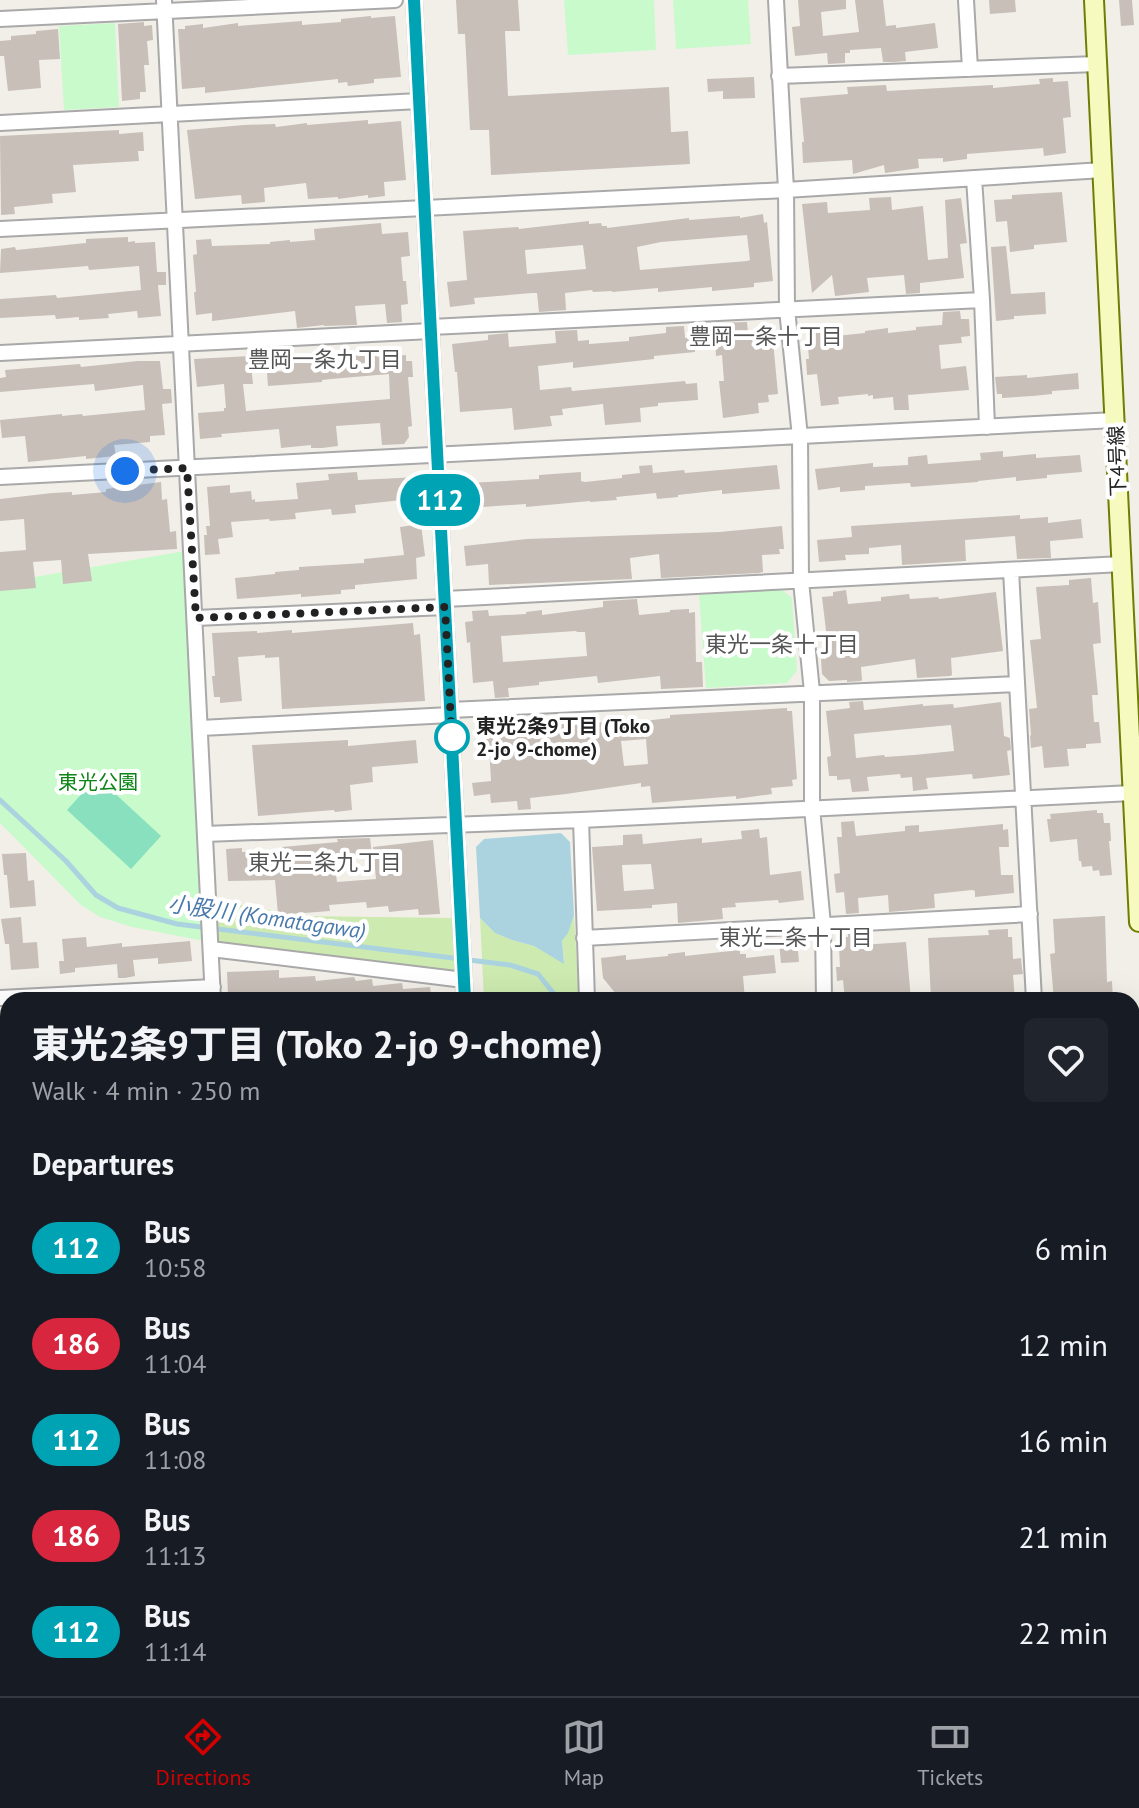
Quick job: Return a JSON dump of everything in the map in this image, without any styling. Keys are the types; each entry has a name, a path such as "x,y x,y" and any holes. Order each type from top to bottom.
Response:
{"street":[{"path":"0,19 165,6 395,0"},
{"path":"414,0 465,992"},
{"path":"776,0 786,190 787,309 800,437 801,581 812,692 812,808 823,925 824,992"},
{"path":"966,0 970,69"},
{"name":"下4号線","path":"1094,0 1139,922"},
{"path":"165,6 213,992"},
{"path":"779,76 1097,64"},
{"path":"0,123 419,101"},
{"path":"0,229 786,190 1103,170"},
{"path":"974,178 987,427"},
{"path":"0,353 982,300"},
{"path":"0,477 1115,420"},
{"path":"196,618 1122,564"},
{"path":"1011,570 1034,992"},
{"path":"201,728 812,692 1017,684"},
{"path":"205,834 581,820 1132,793"},
{"path":"581,820 587,992"},
{"path":"584,938 1030,914"},
{"path":"211,944 464,973"}],"green space":[{"path":"564,0 654,0 656,50 568,55"},
{"path":"673,0 748,0 751,44 676,49"},
{"path":"115,23 119,107 64,110 59,26"},
{"name":"東光公園","path":"185,551 204,941 132,927 100,917 81,905 0,823 0,583"},
{"path":"781,589 792,598 797,671 787,683 706,688 699,595"},
{"path":"97,777 161,836 131,869 67,810"},
{"path":"214,900 303,916 456,918 459,971 216,943"},
{"path":"574,915 579,992 484,992 480,918 495,933 534,946 564,963 562,941"}],"water":[{"path":"561,833 570,842 574,915 562,941 564,964 534,946 495,933 480,918 476,847 484,839"}],"building":[{"path":"456,0 518,0 520,31 505,31 508,96 669,87 671,132 688,131 690,164 491,175 489,130 470,130 465,34 458,34"},
{"path":"798,0 846,0 846,9 821,12 823,36 859,32 855,0 883,0 886,26 896,25 896,28 935,23 938,48 905,52 906,61 894,62 883,62 881,48 850,50 850,53 845,53 845,63 828,64 827,53 795,56 792,27 800,26"},
{"path":"989,0 1015,0 1016,12 990,14"},
{"path":"1119,0 1132,0 1134,25 1121,26"},
{"path":"395,16 401,77 374,79 374,83 348,86 347,82 338,83 338,79 205,93 205,87 182,89 178,29 185,29 185,26 203,24 203,28 238,23 238,26 302,21 302,25"},
{"path":"144,22 144,26 152,25 153,40 147,41 149,65 144,65 146,92 140,92 140,99 122,101 118,24"},
{"path":"58,29 60,59 39,60 41,88 8,91 0,41 11,40 11,36"},
{"path":"754,77 755,98 723,99 723,91 708,92 707,79"},
{"path":"1053,78 1053,82 1068,81 1071,117 1063,118 1066,153 1044,156 1043,148 967,154 967,159 943,162 943,158 918,159 919,168 885,173 884,165 853,174 852,160 803,163 800,98 848,94 847,87 886,85 887,91 993,85 993,88 1040,84 1039,79"},
{"path":"368,120 368,124 401,121 406,180 384,182 385,196 308,199 306,183 264,188 265,202 242,204 241,195 195,199 187,130"},
{"path":"119,130 119,134 143,132 144,151 138,151 139,161 73,165 76,192 52,194 53,203 14,207 15,214 1,215 0,136"},
{"path":"1062,192 1067,242 1034,245 1034,249 1010,252 1007,221 996,222 994,200 1012,199 1012,195"},
{"path":"891,197 892,210 923,206 928,260 948,258 945,200 961,198 967,243 960,244 964,278 920,283 920,293 906,294 904,275 867,278 869,292 835,296 832,275 812,293 802,204 827,202 828,213 870,210 869,198"},
{"path":"763,214 764,223 767,222 773,281 754,283 754,287 712,291 712,287 658,292 658,288 565,293 566,310 539,312 537,293 474,298 475,304 450,307 447,282 467,280 463,231 519,229 589,221 589,224 601,223 607,228 689,218 740,218","holes":["747,235 750,260 747,261 640,270 637,247","583,245 586,269 527,274 525,250"]},
{"path":"381,223 382,234 408,232 410,256 401,257 408,304 401,305 402,322 387,323 385,304 355,306 357,325 297,328 295,311 212,321 212,313 196,315 193,255 197,254 196,240 211,239 212,246 315,240 314,229"},
{"path":"128,237 128,242 155,242 157,272 166,272 166,285 158,285 161,316 138,318 137,311 108,314 109,318 79,320 79,317 56,319 55,315 0,318 0,299 56,295 57,298 141,290 139,266 89,270 88,266 0,273 1,249 15,247 16,250 86,243 86,239"},
{"path":"1006,246 1011,294 1045,292 1046,314 1014,316 1014,319 996,321 991,247"},
{"path":"960,311 961,319 969,319 970,336 961,337 962,343 939,345 941,369 966,366 969,390 908,395 909,410 894,410 893,397 873,399 873,395 868,394 838,397 839,404 821,406 817,374 807,375 806,325 835,323 836,336 888,328 888,333 942,325 943,312"},
{"path":"747,322 748,332 772,330 778,394 768,395 769,402 758,403 759,413 723,418 719,381 724,381 722,355 716,356 710,323"},
{"path":"684,326 685,338 694,337 695,352 573,368 573,362 538,366 540,390 571,387 572,391 685,381 686,384 697,383 698,400 658,403 658,406 640,408 641,422 605,425 603,404 562,409 563,415 550,416 552,426 514,430 512,408 460,412 452,344 488,340 488,335 508,333 509,347 556,343 555,331 577,330 578,341 589,340 589,344 629,341 629,337 666,333 666,327"},
{"path":"377,351 377,357 406,355 406,361 412,361 413,377 408,377 412,426 408,427 409,437 404,444 382,445 380,423 336,426 338,446 322,448 311,448 311,445 281,448 279,429 200,439 198,413 224,411 226,408 224,384 197,387 194,359 250,356 253,384 243,384 246,411 390,399 389,374 268,386 267,372 287,371 285,356 323,358"},
{"path":"160,361 163,389 171,389 172,403 162,404 165,435 150,436 150,442 114,445 116,456 28,462 25,436 2,438 0,420 145,410 143,385 95,391 94,384 0,392 0,378 6,377 5,370"},
{"path":"1078,373 1079,389 1002,398 1002,394 997,394 995,377 1027,375 1027,378"},
{"path":"1003,451 1003,457 1080,455 1082,472 1016,481 1016,477 911,487 910,483 865,486 865,490 840,492 840,487 818,490 815,469 873,463 873,467 908,465 908,457 927,455 928,464 981,460 980,453"},
{"path":"652,465 653,473 684,470 685,473 777,465 780,489 722,494 722,490 657,499 656,493 616,497 617,500 469,508 468,483 539,479 539,475 581,472 581,481 585,482 622,478 622,475 640,473 639,466"},
{"path":"357,472 358,480 419,477 421,498 355,505 356,513 332,515 331,509 295,513 296,519 231,522 233,537 218,539 220,554 205,555 204,535 207,535 206,526 210,526 207,487 230,485 230,493 251,491 255,502 298,499 296,483 329,480 328,474"},
{"path":"161,482 162,500 167,499 170,532 176,531 177,549 88,554 92,581 63,584 61,560 33,562 36,588 0,591 0,552 26,550 24,519 0,521 0,499 52,493 106,492 106,489"},
{"path":"1020,515 1020,519 1048,517 1048,523 1081,519 1083,538 1050,541 1051,558 1017,559 1015,536 965,540 966,561 902,565 901,545 869,548 869,554 845,555 846,560 819,562 817,540 852,537 851,526"},
{"path":"421,524 425,556 416,558 417,579 355,585 355,589 341,590 341,594 237,599 235,578 299,570 299,567 364,563 364,559 404,555 400,527"},
{"path":"782,526 784,549 779,549 780,554 762,555 763,572 759,573 661,578 659,554 630,558 632,579 489,585 488,564 466,566 464,546 527,539 720,532"},
{"path":"1091,578 1093,603 1098,602 1101,643 1093,644 1098,695 1092,695 1094,722 1099,722 1101,743 1067,749 1069,766 1044,768 1042,746 1031,748 1030,736 1029,709 1037,708 1030,640 1041,639 1036,587 1069,585 1069,580"},
{"path":"846,590 848,604 909,594 910,599 939,599 996,592 1003,651 951,658 950,676 917,678 915,659 861,667 861,681 829,681 822,674 821,659 826,659 824,639 827,639 822,597"},
{"path":"637,599 639,615 670,610 689,609 689,613 695,612 696,662 702,662 703,687 661,689 660,676 598,683 597,676 508,688 509,697 495,698 493,681 473,683 465,622 473,621 472,611 488,610 489,616 542,610 542,615 603,607 603,601","holes":["585,632 587,656 503,662 501,636"]},
{"path":"413,623 414,635 420,634 425,701 282,709 279,657 265,658 265,655 238,657 242,701 220,703 220,697 214,697 212,633 292,630 292,633"},
{"path":"863,701 864,710 923,704 953,704 954,708 1001,702 1004,736 1010,738 1011,750 1007,751 1010,775 973,779 972,774 926,778 928,789 913,791 912,777 901,778 900,774 867,777 869,791 852,792 850,779 837,780 837,776 829,776 827,757 831,756 826,711 850,708 849,702","holes":["951,725 954,751 856,758 854,734"]},
{"path":"787,708 787,711 792,711 797,779 792,780 793,786 771,788 772,794 736,799 736,796 652,803 650,786 641,787 641,783 530,798 531,809 518,810 517,801 491,803 490,794 474,796 472,783 491,781 489,745 481,746 480,727 499,725 499,729 567,721 567,726 625,720 635,722 670,718 670,715","holes":["646,739 648,764 624,766 621,741"]},
{"path":"348,740 348,746 416,740 418,763 372,767 373,782 350,785 352,810 258,816 252,745"},
{"path":"1097,810 1097,813 1103,813 1104,823 1110,823 1112,875 1100,876 1099,870 1093,871 1092,866 1082,867 1077,839 1050,842 1047,819 1051,819 1050,814"},
{"path":"854,821 856,836 905,831 905,826 919,825 919,832 1003,824 1003,830 1008,829 1009,847 999,847 1001,875 1013,875 1014,893 975,897 972,890 934,894 935,908 889,912 888,895 858,898 859,913 846,914 844,892 836,893 834,874 840,873 837,837 842,837 841,822"},
{"path":"759,829 760,838 767,837 770,875 801,871 804,900 735,903 736,907 722,908 723,919 678,923 677,903 652,905 652,908 597,911 592,847 623,845 623,835 642,834 643,844 702,838 702,843 742,839 741,831","holes":["651,864 654,889 624,891 622,865"]},
{"path":"370,838 372,855 334,858 337,882 376,879 373,847 433,840 440,914 419,915 418,909 389,912 388,906 367,908 366,902 329,905 330,911 278,915 275,880 228,881 226,849 242,848 242,852 275,850 338,842 337,839"},
{"path":"26,853 28,881 34,880 36,906 10,908 2,854"},
{"path":"1105,916 1107,982 1112,981 1113,992 1053,992 1050,954 1055,953 1053,919"},
{"path":"21,917 23,943 37,942 39,968 11,970 9,944 5,944 1,919"},
{"path":"1008,929 1008,937 1012,937 1013,959 1021,958 1023,974 1013,975 1014,992 931,992 928,938 989,935 988,930"},
{"path":"860,933 861,945 906,942 910,992 844,992 843,980 837,981 836,967 840,967 839,947 845,947 844,937"},
{"path":"86,937 87,947 190,941 192,961 158,964 158,958 133,960 135,976 125,978 118,978 117,964 75,968 75,972 60,974 59,961 64,961 62,939"},
{"path":"797,940 799,962 781,963 779,942"},
{"path":"740,950 746,958 774,955 776,973 743,976 744,992 614,992 603,978 601,958 626,955 626,960 685,952 685,956"},
{"path":"279,970 279,978 315,976 316,981 354,977 356,981 372,979 373,986 402,983 403,989 430,987 431,992 228,992 227,972"}],"waterway":[{"name":"小股川 (Komatagawa)","path":"0,800 66,861 96,895 118,908 177,924 510,965 538,974 553,992"}],"bus line":[{"name":"112","path":"414,0 465,992"}],"place":[{"name":"東光2条9丁目 (Toko 2-jo 9-chome)","path":"452,737"}],"district":[{"name":"豊岡一条十丁目","path":"766,336"},
{"name":"豊岡一条九丁目","path":"325,359"},
{"name":"東光一条十丁目","path":"782,644"},
{"name":"東光二条九丁目","path":"325,862"},
{"name":"東光二条十丁目","path":"796,937"}],"route":[{"path":"125,471 187,468 196,618 445,607 452,742 452,737"}]}
